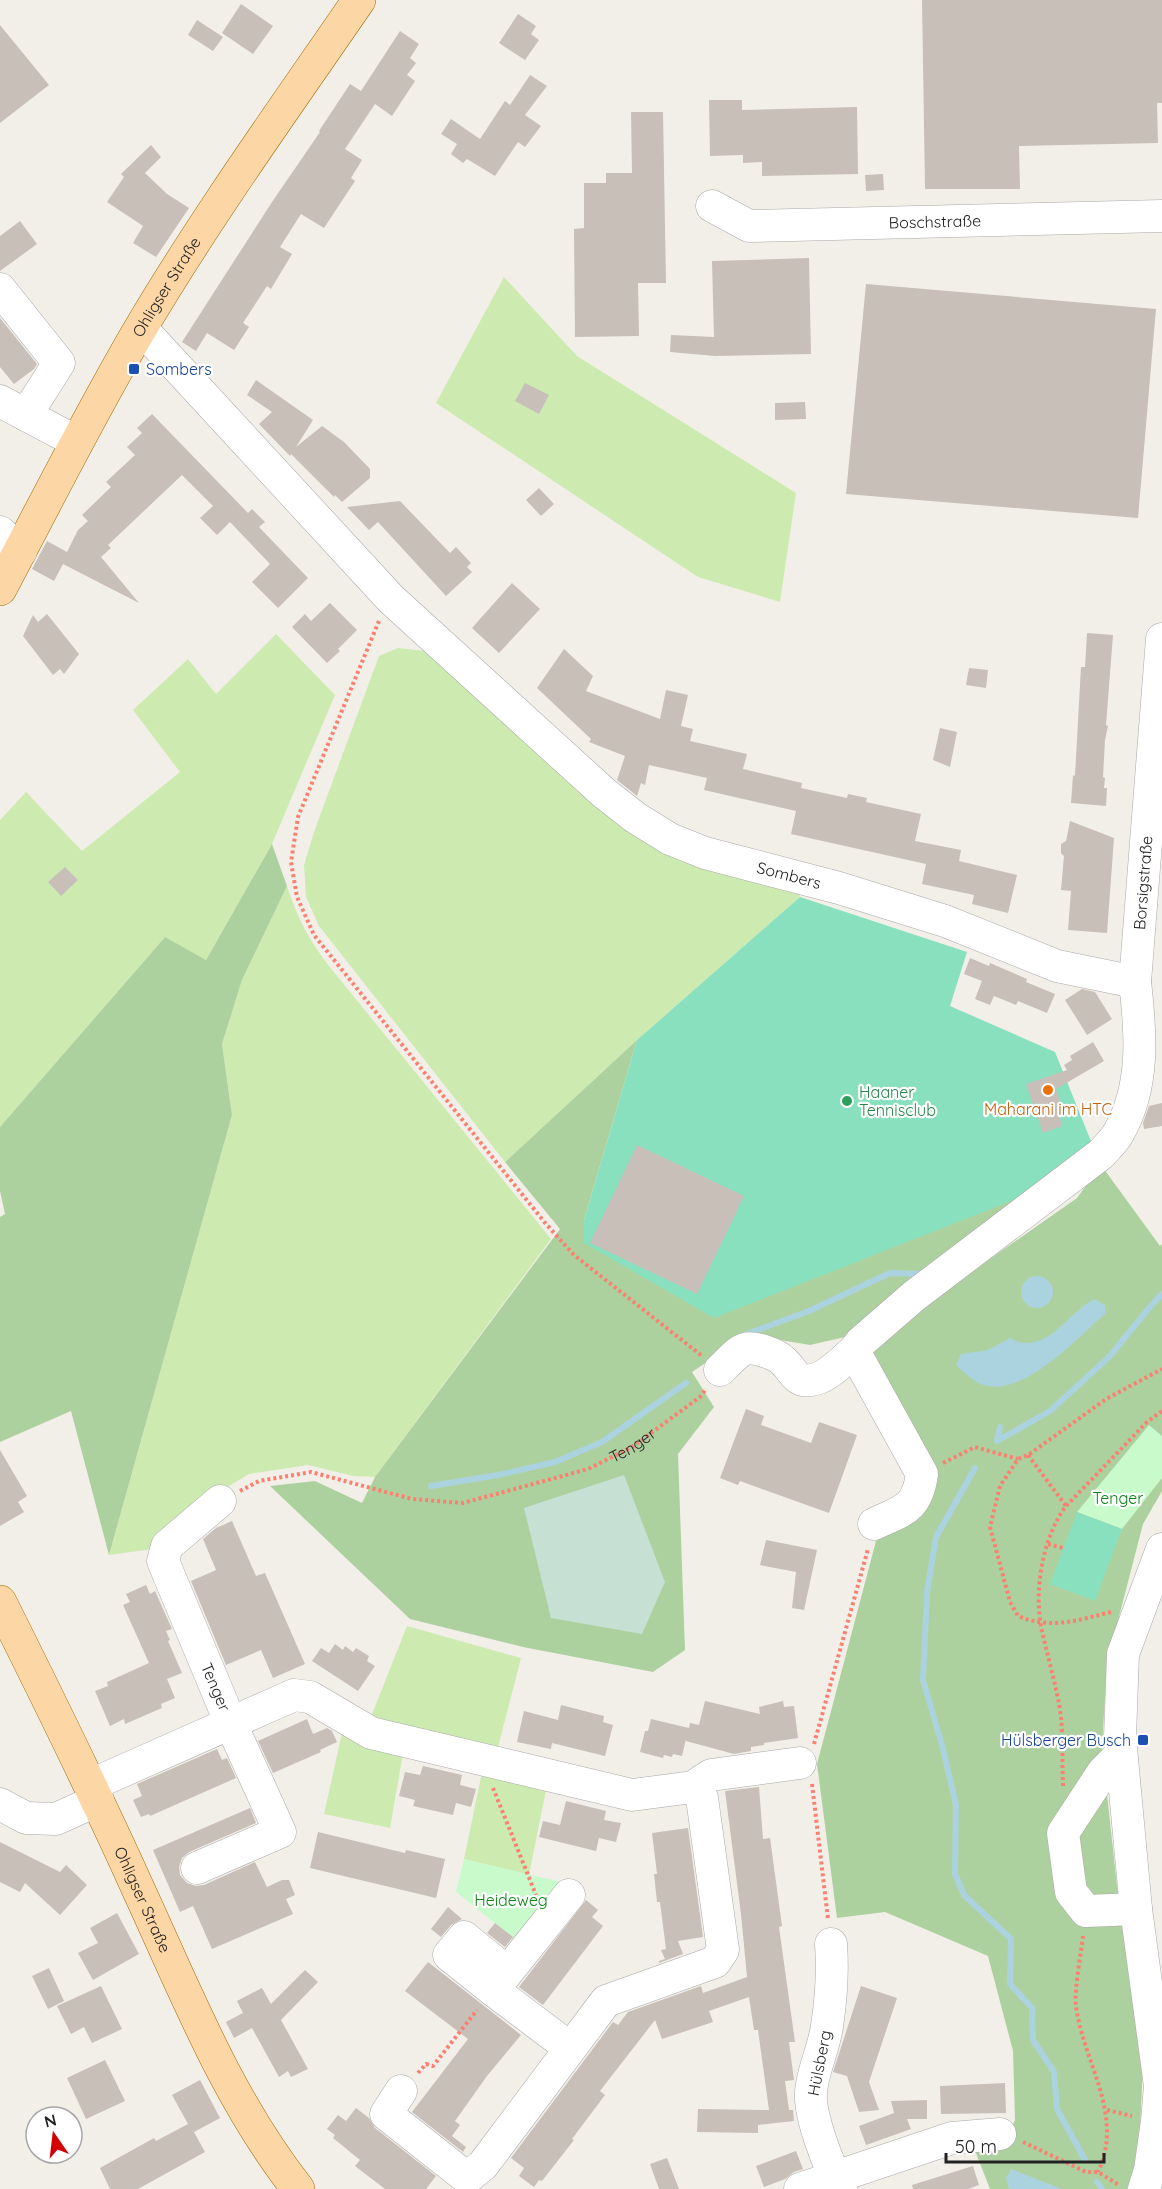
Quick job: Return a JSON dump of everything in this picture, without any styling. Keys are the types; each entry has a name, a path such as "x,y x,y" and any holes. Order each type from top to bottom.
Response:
{"main road":[{"name":"Ohligser Straße","path":"0,589 10,542 76,442 141,328 206,223 359,0"},
{"name":"Ohligser Straße","path":"0,1602 94,1793 211,2047 240,2104 278,2163 298,2189"}],"street":[{"name":"Boschstraße","path":"712,206 749,226 1162,216"},
{"path":"0,289 59,363 13,408 76,442"},
{"name":"Sombers","path":"141,328 391,599 604,793 636,818 670,839 705,853 839,888 945,921 1058,966 1135,982"},
{"name":"Borsigstraße","path":"1135,982 1162,639"},
{"path":"720,1370 744,1349 756,1348 783,1360 793,1375 801,1380 816,1379 827,1373 914,1296 1101,1154 1119,1134 1132,1106 1141,1032 1135,982"},
{"path":"854,1351 922,1474 919,1492 911,1505 874,1524"},
{"name":"Tenger","path":"220,1502 167,1546 163,1561 231,1724"},
{"path":"1147,2179 1161,2086 1136,1909 1120,1755 1123,1654 1162,1549"},
{"path":"0,1804 26,1818 56,1820 94,1793 294,1695 310,1697 371,1733 632,1795 693,1787 711,1775 807,1762"},
{"path":"197,1868 280,1832 231,1724"},
{"path":"1120,1755 1102,1772 1063,1833 1071,1892 1086,1911 1136,1909"},
{"path":"400,2091 386,2114 467,2178 483,2164 606,2001 715,1962 723,1950 702,1798 693,1787"},
{"path":"569,1895 500,1981 570,2048"},
{"name":"Hülsberg","path":"831,1944 832,1964 827,2027 810,2092 812,2109 838,2183"},
{"path":"800,2189 838,2183 952,2138 1000,2134"}],"path":[{"path":"391,599 374,630 298,817 291,862 297,897 314,935 546,1224 574,1255 720,1370"},
{"path":"1141,1602 1125,1597 1116,1611 1062,1624 1041,1623 1018,1616 1013,1610 990,1527 1000,1486 1018,1460 1106,1399 1162,1369"},
{"name":"Tenger","path":"260,1481 311,1472 412,1499 463,1503 588,1469 632,1446 700,1397 720,1370"},
{"path":"1063,1787 1060,1716 1041,1623 1040,1587 1048,1544 1066,1506 1147,1422 1162,1411"},
{"path":"922,1474 975,1448 1018,1460"},
{"path":"1028,1455 1066,1506"},
{"path":"831,1944 807,1762 874,1524"},
{"path":"1048,1544 1063,1548"},
{"path":"482,1759 548,1922"},
{"path":"1086,1911 1076,2005 1107,2110 1106,2156 1098,2172"},
{"path":"400,2091 426,2064 434,2066 500,1981"},
{"path":"1000,2134 1008,2135 1086,2172 1098,2172 1125,2189"}],"green space":[{"path":"504,277 577,356 796,493 780,602 698,577 436,403"},
{"path":"276,634 335,695 272,844 206,960 164,938 0,1127 0,820 26,792 82,851 180,772 133,710 188,659 216,694"},
{"path":"398,648 424,651 571,782 798,890 800,897 637,1040 505,1162 319,926 306,897 304,865 315,829 379,656"},
{"path":"272,844 287,886 242,980 222,1044 232,1115 109,1555 71,1411 0,1442 0,1217 5,1214 0,1191 0,1127 165,937 206,960"},
{"path":"287,886 304,928 329,966 551,1239 375,1477 353,1476 308,1465 249,1474 169,1522 153,1549 109,1555 232,1115 222,1044 242,980"},
{"name":"Haaner Tennisclub","path":"800,897 967,952 950,1006 1055,1052 1095,1151 1034,1192 714,1318 584,1243 584,1220 637,1040"},
{"path":"637,1040 584,1220 1034,1192 858,1334 810,1345 774,1339 737,1342 692,1372 714,1407 678,1454 685,1650 653,1672 523,1647 410,1619 270,1486 315,1481 362,1503 375,1477 560,1229 505,1162"},
{"path":"1101,1165 1160,1246 1162,1244 1162,1491 1143,1524 1107,1663 1102,1748 1117,1886 1143,2065 1139,2153 1127,2189 990,2189 972,2143 1004,2143 1015,2120 1013,2051 988,1956 885,1912 837,1918 817,1764 876,1541 929,1501 870,1353 924,1305 1077,1198"},
{"name":"Tenger","path":"1149,1425 1162,1436 1162,1478 1122,1529 1077,1512"},
{"path":"624,1475 665,1582 642,1634 551,1618 524,1508"},
{"path":"1077,1512 1122,1529 1095,1601 1050,1584"},
{"path":"407,1626 521,1658 497,1751 370,1719"},
{"path":"342,1733 403,1754 390,1828 324,1814"},
{"path":"482,1772 547,1785 529,1875 464,1859"},
{"name":"Heideweg","path":"464,1859 561,1882 516,1940 456,1892"}],"water":[{"path":"1037,1276 1048,1281 1053,1292 1048,1303 1037,1308 1026,1303 1021,1292 1026,1281"},
{"path":"1094,1299 1105,1305 1105,1314 1066,1350 1035,1373 1019,1381 1003,1386 983,1385 974,1381 956,1365 961,1354 988,1350 1010,1338 1023,1343 1045,1338"},
{"path":"1011,2169 1062,2189 1009,2189 1006,2178"}],"building":[{"path":"922,0 1162,0 1162,103 1157,103 1158,143 1019,146 1020,189 925,189"},
{"path":"241,4 273,26 253,54 222,33"},
{"path":"518,14 536,26 531,34 539,40 525,60 499,43"},
{"path":"197,20 223,37 213,51 188,35"},
{"path":"0,25 49,85 0,123"},
{"path":"400,31 419,44 410,58 416,63 407,75 415,81 392,116 375,104 345,149 362,160 351,178 355,181 324,228 301,214 280,247 292,254 271,289 267,286 243,323 249,327 234,350 207,333 196,351 182,342 350,84 361,91"},
{"path":"530,75 547,86 525,115 541,126 525,147 518,142 495,176 467,159 463,163 451,154 457,144 441,134 451,119 480,139 505,101 510,105"},
{"path":"709,100 742,100 742,110 857,107 858,174 762,176 762,162 743,163 743,155 710,156"},
{"path":"631,112 663,112 666,283 638,283 639,336 575,337 574,229 584,228 584,183 606,183 606,173 632,173"},
{"path":"151,145 161,157 145,173 167,194 189,208 156,257 133,243 143,226 107,202 124,177 121,174"},
{"path":"883,174 884,190 866,191 865,175"},
{"path":"20,221 37,244 0,271 0,236"},
{"path":"809,258 811,354 715,356 670,352 671,335 714,337 712,261"},
{"path":"866,284 1156,309 1138,518 846,494"},
{"path":"0,318 37,364 34,369 14,384 0,367"},
{"path":"256,380 313,420 296,447 322,426 344,442 370,469 370,478 342,502 335,495 334,497 259,424 272,412 247,395"},
{"path":"525,383 549,395 539,414 515,401"},
{"path":"805,402 806,419 775,420 775,403"},
{"path":"152,414 248,513 252,509 265,522 259,527 308,578 278,608 252,582 270,564 230,522 217,535 200,518 213,506 182,475 108,545 111,548 101,557 139,603 63,564 54,581 32,569 47,541 67,552 78,530 88,521 82,515 111,487 106,482 135,455 127,447 142,433 137,428"},
{"path":"539,488 554,504 541,516 526,500"},
{"path":"400,501 450,553 456,547 471,563 467,567 472,572 446,596 378,522 369,530 347,507"},
{"path":"512,583 540,609 499,653 472,628"},
{"path":"330,603 357,630 327,663 292,627 305,614 311,621"},
{"path":"47,614 79,654 64,674 60,669 53,675 23,636 33,615 38,622"},
{"path":"1087,633 1113,635 1103,777 1105,778 1104,788 1107,788 1106,806 1071,803 1073,775 1075,776 1081,667 1085,667"},
{"path":"564,649 593,676 586,691 660,719 666,690 688,695 681,726 693,729 690,741 747,754 743,769 802,783 801,788 847,798 848,794 867,798 866,802 921,814 915,841 961,850 959,861 1017,875 1008,913 972,904 974,895 922,884 926,864 791,834 796,811 704,790 707,778 649,765 645,785 641,783 637,796 617,780 625,756 589,742 591,739 537,688"},
{"path":"969,668 988,670 986,688 966,685"},
{"path":"940,728 957,732 950,767 933,760"},
{"path":"1070,821 1114,838 1107,933 1068,930 1071,891 1061,890 1064,856 1061,853 1061,844 1066,841"},
{"path":"65,867 78,880 61,896 48,882"},
{"path":"970,958 989,966 990,963 1055,994 1047,1013 1018,1001 1016,1005 994,996 990,1005 975,999 982,981 964,974"},
{"path":"1082,989 1095,992 1112,1019 1087,1035 1065,1000"},
{"path":"1093,1042 1104,1061 1056,1089 1065,1116 1060,1118 1062,1126 1043,1133 1026,1084 1067,1070 1064,1065 1072,1060 1070,1056"},
{"path":"1162,1103 1162,1126 1144,1129 1143,1123 1149,1106"},
{"path":"637,1145 744,1196 697,1294 590,1243"},
{"path":"746,1409 764,1416 761,1425 811,1443 819,1422 857,1435 829,1513 740,1481 738,1485 720,1478"},
{"path":"0,1450 27,1496 18,1502 24,1512 0,1526"},
{"path":"232,1521 256,1576 265,1573 305,1664 273,1678 261,1650 226,1665 191,1581 216,1570 203,1539 216,1528"},
{"path":"766,1540 817,1550 804,1610 792,1608 796,1572 760,1565"},
{"path":"146,1585 150,1594 155,1591 172,1629 166,1631 170,1640 168,1641 182,1673 167,1679 175,1698 161,1704 162,1708 125,1724 124,1719 110,1726 95,1691 108,1686 107,1682 149,1663 123,1605 130,1602 126,1594"},
{"path":"335,1644 343,1650 345,1646 353,1652 356,1648 369,1656 367,1661 375,1666 358,1691 312,1661 321,1648 329,1653"},
{"path":"705,1701 760,1714 759,1707 783,1701 784,1707 794,1706 798,1738 764,1743 764,1745 751,1747 751,1751 734,1754 686,1741 686,1739 682,1756 673,1754 672,1757 664,1755 663,1758 640,1752 645,1731 648,1731 651,1719 689,1728 690,1723 699,1725"},
{"path":"561,1705 604,1716 603,1722 613,1725 605,1756 552,1743 551,1749 517,1742 524,1711 558,1720"},
{"path":"307,1719 313,1734 327,1728 332,1731 337,1742 320,1750 321,1752 273,1773 258,1741"},
{"path":"217,1749 222,1760 227,1758 236,1778 150,1816 149,1814 141,1817 133,1800 142,1796 137,1784"},
{"path":"423,1766 462,1775 460,1785 476,1789 471,1807 456,1803 453,1815 413,1806 415,1800 399,1796 405,1772 420,1775"},
{"path":"759,1787 763,1839 770,1838 782,1926 779,1927 795,2042 789,2042 794,2080 785,2081 789,2110 793,2110 794,2121 758,2125 758,2133 697,2132 698,2109 769,2110 758,2030 754,2030 749,1997 709,2011 713,2022 662,2039 655,2020 600,2091 605,2095 572,2139 574,2140 542,2181 539,2180 534,2187 519,2176 524,2168 511,2158 613,2022 618,2025 628,2012 701,1986 703,1993 747,1977 725,1791"},
{"path":"566,1801 606,1811 604,1820 621,1823 616,1842 599,1838 596,1851 539,1837 543,1821 560,1825"},
{"path":"250,1808 256,1823 189,1852 182,1858 179,1867 180,1875 187,1883 196,1886 204,1885 255,1862 267,1887 282,1880 289,1880 295,1895 286,1899 293,1914 212,1949 193,1906 180,1912 153,1850"},
{"path":"688,1828 703,1937 678,1941 683,1954 659,1963 665,1959 661,1950 666,1949 660,1902 657,1902 654,1874 657,1874 652,1833"},
{"path":"318,1832 405,1853 406,1850 445,1859 436,1898 310,1868"},
{"path":"0,1842 60,1872 66,1865 87,1885 60,1915 25,1883 20,1892 0,1882"},
{"path":"586,1900 598,1910 592,1917 603,1926 543,2005 519,1987"},
{"path":"448,1907 462,1919 451,1925 441,1937 431,1929"},
{"path":"117,1913 139,1954 93,1980 78,1953 98,1943 90,1928"},
{"path":"495,1923 513,1937 505,1947 487,1933"},
{"path":"428,1962 521,2035 487,2076 455,2121 460,2125 452,2136 466,2147 463,2152 412,2112 468,2039 405,1991"},
{"path":"49,1968 64,2001 48,2009 32,1976"},
{"path":"305,1970 318,1982 281,2020 308,2069 291,2077 288,2071 279,2077 252,2028 234,2038 226,2022 243,2013 237,2001 262,1988 271,2004"},
{"path":"101,1986 122,2029 92,2043 84,2027 71,2034 57,2006"},
{"path":"861,1986 897,1998 869,2082 879,2110 859,2112 847,2076 833,2072"},
{"path":"105,2060 125,2101 86,2119 84,2105 80,2105 67,2078"},
{"path":"200,2080 220,2118 194,2132 205,2152 138,2189 110,2189 100,2168 154,2138 156,2141 188,2124 172,2095"},
{"path":"1005,2083 1006,2113 941,2114 940,2086"},
{"path":"927,2100 927,2119 907,2119 911,2129 866,2145 859,2126 894,2113 891,2101"},
{"path":"356,2108 369,2118 375,2128 436,2176 426,2189 385,2189 355,2166 360,2160 333,2138 335,2135 327,2129 338,2115 346,2121"},
{"path":"796,2151 803,2169 764,2187 756,2166"},
{"path":"667,2158 679,2189 659,2189 650,2164"},
{"path":"973,2166 979,2185 968,2189 913,2189 912,2185"}],"waterway":[{"path":"744,1335 809,1311 890,1273 920,1274 924,1271"},
{"path":"997,1441 1050,1411 1109,1357 1162,1294"},
{"path":"431,1486 498,1475 555,1462 602,1442 686,1383"},
{"path":"997,1441 1000,1427"},
{"path":"975,1468 936,1537 927,1592 923,1680 956,1805 955,1874 964,1895 1011,1939 1010,1984 1032,2008 1033,2040 1054,2072 1057,2109 1085,2160"},
{"path":"1097,2182 1102,2189"}],"place":[{"name":"Sombers","path":"134,369"},
{"name":"Maharani im HTC","path":"1048,1090"},
{"name":"Haaner Tennisclub","path":"847,1101"},
{"name":"Hülsberger Busch","path":"1143,1740"}]}
